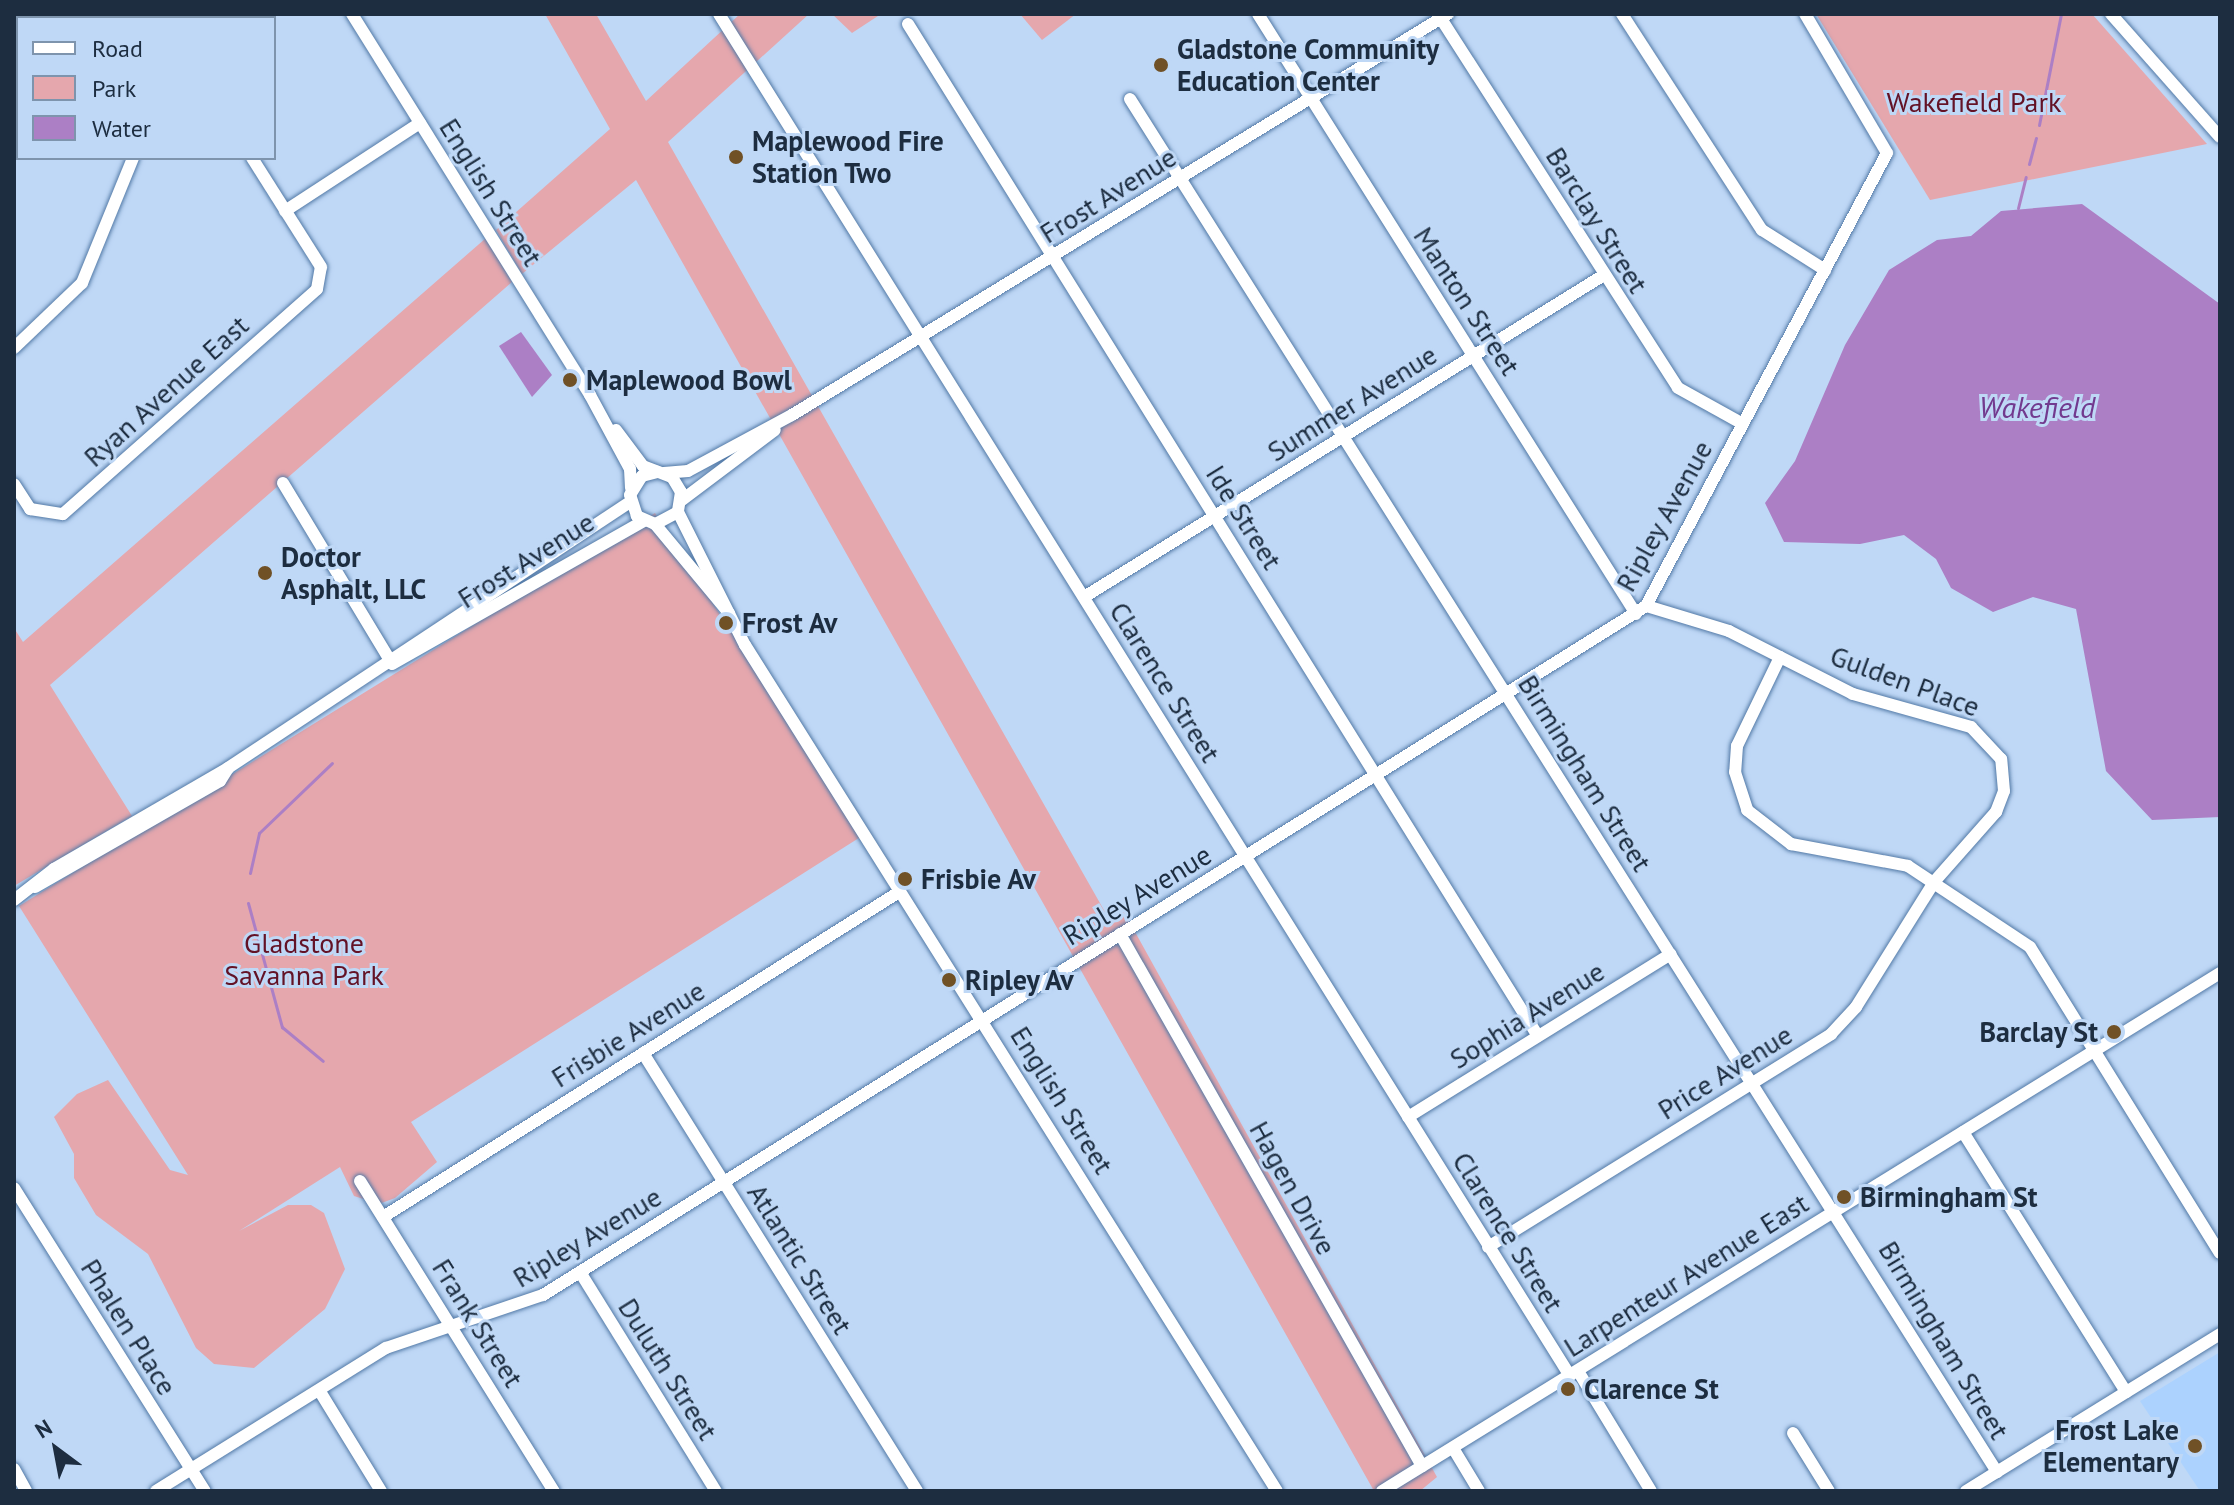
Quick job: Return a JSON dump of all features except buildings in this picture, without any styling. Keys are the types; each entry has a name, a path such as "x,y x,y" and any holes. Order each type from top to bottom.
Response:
{"street":[{"name":"English Street","path":"352,14 590,395 630,469 631,488"},
{"name":"Clarence Street","path":"719,14 1488,1247 1651,1491"},
{"name":"Manton Street","path":"1258,14 1474,356 1641,610"},
{"path":"1622,14 1762,230 1825,270"},
{"name":"Ripley Avenue","path":"156,1491 190,1467 386,1348 452,1326 498,1315 580,1272 1641,610 1825,270 1886,147 1805,14"},
{"path":"2111,14 2220,137"},
{"name":"Frost Avenue","path":"631,488 661,472 688,471 792,415 1442,16"},
{"name":"Barclay Street","path":"1442,16 1678,388 1743,424"},
{"name":"Ide Street","path":"908,24 1538,1036"},
{"name":"Birmingham Street","path":"1130,99 1997,1472"},
{"path":"253,160 285,211 420,123"},
{"path":"14,348 82,283 132,160"},
{"name":"Ryan Avenue East","path":"14,484 30,509 63,514 323,279 285,211"},
{"name":"Summer Avenue","path":"1084,597 1604,275"},
{"name":"English Street","path":"590,395 638,461 661,472 729,613 899,892 983,1019 1277,1491"},
{"name":"Frost Avenue","path":"392,664 680,506 792,415"},
{"path":"283,483 392,664"},
{"path":"630,502 631,488"},
{"name":"English Street","path":"630,502 729,613"},
{"name":"Frost Avenue","path":"14,900 213,771 228,768 392,664 630,502"},
{"name":"Gulden Place","path":"1641,610 1729,631 1853,694 1971,727 1996,749 2004,769 2001,802 1934,882"},
{"path":"1780,657 1737,746 1735,772 1747,810 1791,844 1908,866 2030,947 2097,1049 2220,1253"},
{"name":"Price Avenue","path":"1488,1247 1752,1084 1844,1021 1934,882"},
{"name":"Frisbie Avenue","path":"383,1217 899,892"},
{"name":"Hagen Drive","path":"1120,934 1422,1466"},
{"name":"Sophia Avenue","path":"1408,1117 1671,954"},
{"name":"Larpenteur Avenue East","path":"1382,1491 2220,973"},
{"name":"Atlantic Street","path":"643,1053 917,1491"},
{"path":"1963,1132 2126,1392"},
{"name":"Frank Street","path":"360,1181 554,1491"},
{"name":"Phalen Place","path":"14,1188 205,1491"},
{"name":"Duluth Street","path":"580,1272 716,1491"},
{"path":"1966,1491 2220,1334"},
{"path":"319,1390 381,1491"},
{"path":"1793,1433 1829,1491"},
{"path":"1453,1448 1479,1491"},
{"path":"14,1469 26,1491"}],"shaded area":[{"name":"Frost Lake Elementary","path":"2220,1352 2220,1491 2200,1491 2140,1401"}],"green space":[{"path":"545,14 596,14 646,101 740,14 809,14 668,142 1109,919 1124,912 1437,1477 1420,1491 1374,1491 636,180 522,274 496,230 610,129"},
{"path":"832,14 881,14 852,33"},
{"path":"1020,14 1076,14 1042,40"},
{"name":"Wakefield Park","path":"1816,14 2092,14 2207,144 1930,200"},
{"path":"486,238 512,282 50,685 132,816 14,886 14,628 23,642"},
{"name":"Gladstone Savanna Park","path":"655,513 862,836 411,1122 437,1162 395,1198 379,1204 354,1196 340,1167 239,1231 288,1205 311,1205 324,1213 345,1269 325,1309 254,1368 214,1364 196,1348 148,1254 96,1215 74,1178 74,1154 54,1117 77,1094 108,1080 170,1170 188,1175 19,906"}],"water":[{"name":"Wakefield","path":"2082,204 2220,304 2220,817 2152,820 2106,771 2076,609 2033,597 1993,612 1951,588 1936,559 1904,535 1860,544 1784,542 1765,503 1795,461 1845,345 1889,270 1937,240 1971,236 2001,211"},
{"path":"521,332 552,375 532,397 499,346"}],"waterway":[{"path":"2039,125 2061,14"},
{"path":"2029,164 2036,138"},
{"path":"2018,208 2026,177"},
{"path":"250,873 259,833 332,763"},
{"path":"248,903 282,1027 323,1061"}],"place":[{"name":"Gladstone Community Education Center","path":"1161,65"},
{"name":"Maplewood Fire Station Two","path":"736,157"},
{"name":"Maplewood Bowl","path":"570,380"},
{"name":"Doctor Asphalt, LLC","path":"265,573"},
{"name":"Frost Av","path":"726,623"},
{"name":"Frisbie Av","path":"905,879"},
{"name":"Ripley Av","path":"949,980"},
{"name":"Barclay St","path":"2114,1032"},
{"name":"Birmingham St","path":"1844,1197"},
{"name":"Clarence St","path":"1568,1389"},
{"name":"Frost Lake Elementary","path":"2195,1446"}]}
